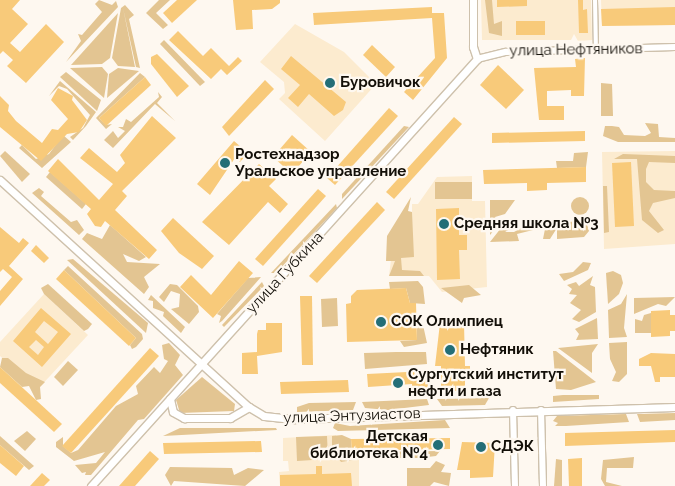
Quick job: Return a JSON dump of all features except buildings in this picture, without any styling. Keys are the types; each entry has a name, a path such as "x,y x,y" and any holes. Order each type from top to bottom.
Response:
{"main road":[{"path":"474,0 473,47 477,59"},
{"name":"улица Губкина","path":"91,486 477,59"},
{"name":"улица Энтузиастов","path":"0,180 202,362 248,407 281,419 513,410 675,407"},
{"path":"170,399 173,412 184,418 230,418 248,407"}],"street":[{"path":"595,0 596,50"},
{"name":"улица Нефтяников","path":"477,59 506,52 675,48"},
{"path":"513,410 515,486"},
{"path":"541,410 543,486"}],"shaded area":[{"path":"99,0 112,5 116,1 118,7 66,62 81,41 78,34 82,35 102,12 95,4"},
{"path":"159,0 170,0 156,13 168,25 163,29 146,13"},
{"path":"481,0 591,0 592,40 578,41 574,34 571,40 482,40"},
{"path":"485,0 492,0 494,24 502,21 502,36 489,33"},
{"path":"601,0 675,0 675,25 602,26"},
{"path":"125,5 134,15 129,19 140,68 136,67 123,8 135,67 118,66 112,58 121,8"},
{"path":"118,13 110,58 102,64 71,65"},
{"name":"Буровичок","path":"295,24 344,52 376,84 325,141 279,99 285,93 284,82 260,62"},
{"path":"164,40 205,82 200,86 160,44"},
{"path":"102,67 108,74 104,98 70,68"},
{"path":"118,68 139,71 107,98 109,74"},
{"path":"66,72 101,100 97,111 60,77"},
{"path":"140,73 145,77 99,118 106,125 112,124 106,129 96,118"},
{"path":"60,81 96,112 86,126 73,140 70,137 83,128 90,115 67,89 59,86 49,96"},
{"path":"601,83 612,84 613,116 601,116"},
{"path":"158,92 162,97 157,103 175,121 155,104 113,148 104,140 113,131 118,138 125,131 118,127 123,127 126,119 131,122 159,97"},
{"path":"645,123 658,124 659,137 675,138 675,142 618,142 603,136 605,126 612,126 619,127 624,135 645,136 651,133"},
{"path":"404,126 409,127 342,199 342,194"},
{"path":"63,135 71,142 42,168 19,148 22,145 36,159 49,154"},
{"path":"5,151 30,174 22,182 0,156"},
{"path":"675,151 675,244 604,249 602,152"},
{"path":"588,152 586,167 557,168 556,161 573,161 574,153"},
{"path":"623,154 675,156 675,163 649,162 646,169 646,182 654,190 675,191 675,198 653,203 649,211 664,230 658,233 642,220 637,159 614,159"},
{"path":"50,172 86,204 82,209 46,177"},
{"name":"Средняя школа №3","path":"472,176 472,201 485,201 487,287 442,292 429,276 389,276 394,236 412,213 412,204 418,204 437,177"},
{"path":"435,182 472,182 472,199 435,199"},
{"path":"603,186 607,186 609,232 604,233"},
{"path":"39,188 44,192 41,196 71,222 77,220 84,230 79,235 32,193"},
{"path":"411,197 408,211 412,212 414,257 401,258 402,270 420,271 424,276 389,276 395,261 386,261 387,236"},
{"path":"580,197 586,200 589,206 586,212 580,215 574,212 571,206 574,200"},
{"path":"490,200 515,200 505,214 495,217 498,225 490,235"},
{"path":"336,204 337,208 276,273 271,273"},
{"path":"515,220 515,226 505,232 514,232 529,224 586,221 589,231 584,237 557,239 557,228 550,239 543,239 545,229 537,229 517,234 519,241 490,242 501,228"},
{"path":"110,225 146,257 139,261 123,254 127,262 160,264 144,277 149,287 144,294 82,239 87,233 102,239"},
{"path":"73,259 148,323 146,333 67,260"},
{"path":"583,262 591,263 588,270 564,281 559,274 573,272"},
{"path":"68,266 142,334 143,339 136,347 132,349 130,345 136,338 64,270"},
{"path":"613,271 621,275 623,283 619,294 608,304 606,273"},
{"path":"593,276 590,285 595,287 596,312 579,322 572,319 581,310 570,303 577,295 569,294 572,289 567,285 576,282 579,286"},
{"path":"261,277 219,323 221,316 217,314 248,278"},
{"path":"418,281 423,287 425,304 410,303 406,288 390,289 389,282"},
{"path":"262,282 264,286 224,327 222,325"},
{"path":"48,284 92,324 88,329 84,331 44,294 41,288"},
{"path":"170,284 177,285 198,306 199,312 189,324 171,309 179,307 180,294 171,291 164,302 159,297"},
{"path":"469,285 481,295 464,298 462,303 441,288"},
{"path":"44,294 88,335 37,390 0,356 0,342"},
{"path":"627,294 624,328 627,337 609,338 608,310 621,304"},
{"path":"151,295 185,327 181,333 163,316 164,312 153,308 153,301 148,300"},
{"path":"675,297 666,306 658,304 634,314 634,298"},
{"path":"337,298 338,326 322,327 321,299"},
{"path":"651,313 651,333 635,333 635,319 642,321 644,315"},
{"path":"597,318 598,339 576,340 579,334 575,329"},
{"path":"417,324 423,325 427,343 404,347 400,341 417,340"},
{"path":"627,342 627,374 619,382 612,381 616,372 610,359 609,343"},
{"path":"169,343 180,355 175,365 183,375 144,419 138,420 91,475 85,475 86,472 82,473 75,465 96,463 105,452 74,461 56,447 56,442 63,437 63,446 71,453 78,450 116,406 138,394 136,386 154,367 160,373 168,361 164,359 162,345"},
{"path":"598,344 592,353 592,373 558,348"},
{"path":"553,351 556,351 596,382 571,390 556,389"},
{"path":"426,352 427,364 365,369 364,353"},
{"path":"2,358 8,358 26,373 45,382 40,387 41,399 36,400 29,386 22,387 0,367"},
{"path":"68,361 78,370 63,386 54,377"},
{"path":"202,377 235,404 234,411 180,413 176,400"},
{"path":"599,395 599,399 553,402 553,396"},
{"path":"489,398 485,405 442,406 437,399"},
{"path":"427,399 429,405 388,410 365,408 362,402"},
{"path":"356,402 353,410 297,412 297,407 309,403"},
{"path":"675,413 675,420 640,422 637,414"},
{"path":"626,414 629,422 555,426 558,423 553,421 557,416"},
{"path":"445,420 450,428 338,431 333,428 335,423 350,426"},
{"path":"180,428 276,428 277,430 163,436"},
{"path":"27,431 36,439 25,451 14,441"},
{"path":"336,435 338,459 359,457 359,486 280,486 279,472 289,471 288,461 283,461 283,438"},
{"path":"342,435 351,439 352,451 368,450 365,458 341,462 332,449 332,436"},
{"path":"0,436 34,466 29,470 0,445"},
{"path":"327,436 328,459 297,461 296,437"},
{"path":"440,451 436,456 419,458 387,458 386,454 371,458 371,452"},
{"path":"634,457 633,468 607,468 606,482 622,486 605,486 601,479 603,460"},
{"path":"556,459 562,460 562,486 554,486"},
{"path":"436,461 445,465 441,472 451,473 449,486 434,482 430,486 407,486 407,468 430,468"},
{"path":"170,467 232,468 234,475 248,468 264,470 245,486 174,481 171,486 165,475"}],"place":[{"name":"Буровичок","path":"330,83"},
{"name":"Ростехнадзор Уральское управление","path":"225,163"},
{"name":"Средняя школа №3","path":"444,224"},
{"name":"СОК Олимпиец","path":"381,322"},
{"name":"Нефтяник","path":"450,350"},
{"name":"Сургутский институт нефти и газа","path":"398,383"},
{"name":"Детская библиотека №4","path":"438,445"},
{"name":"СДЭК","path":"481,447"}]}
